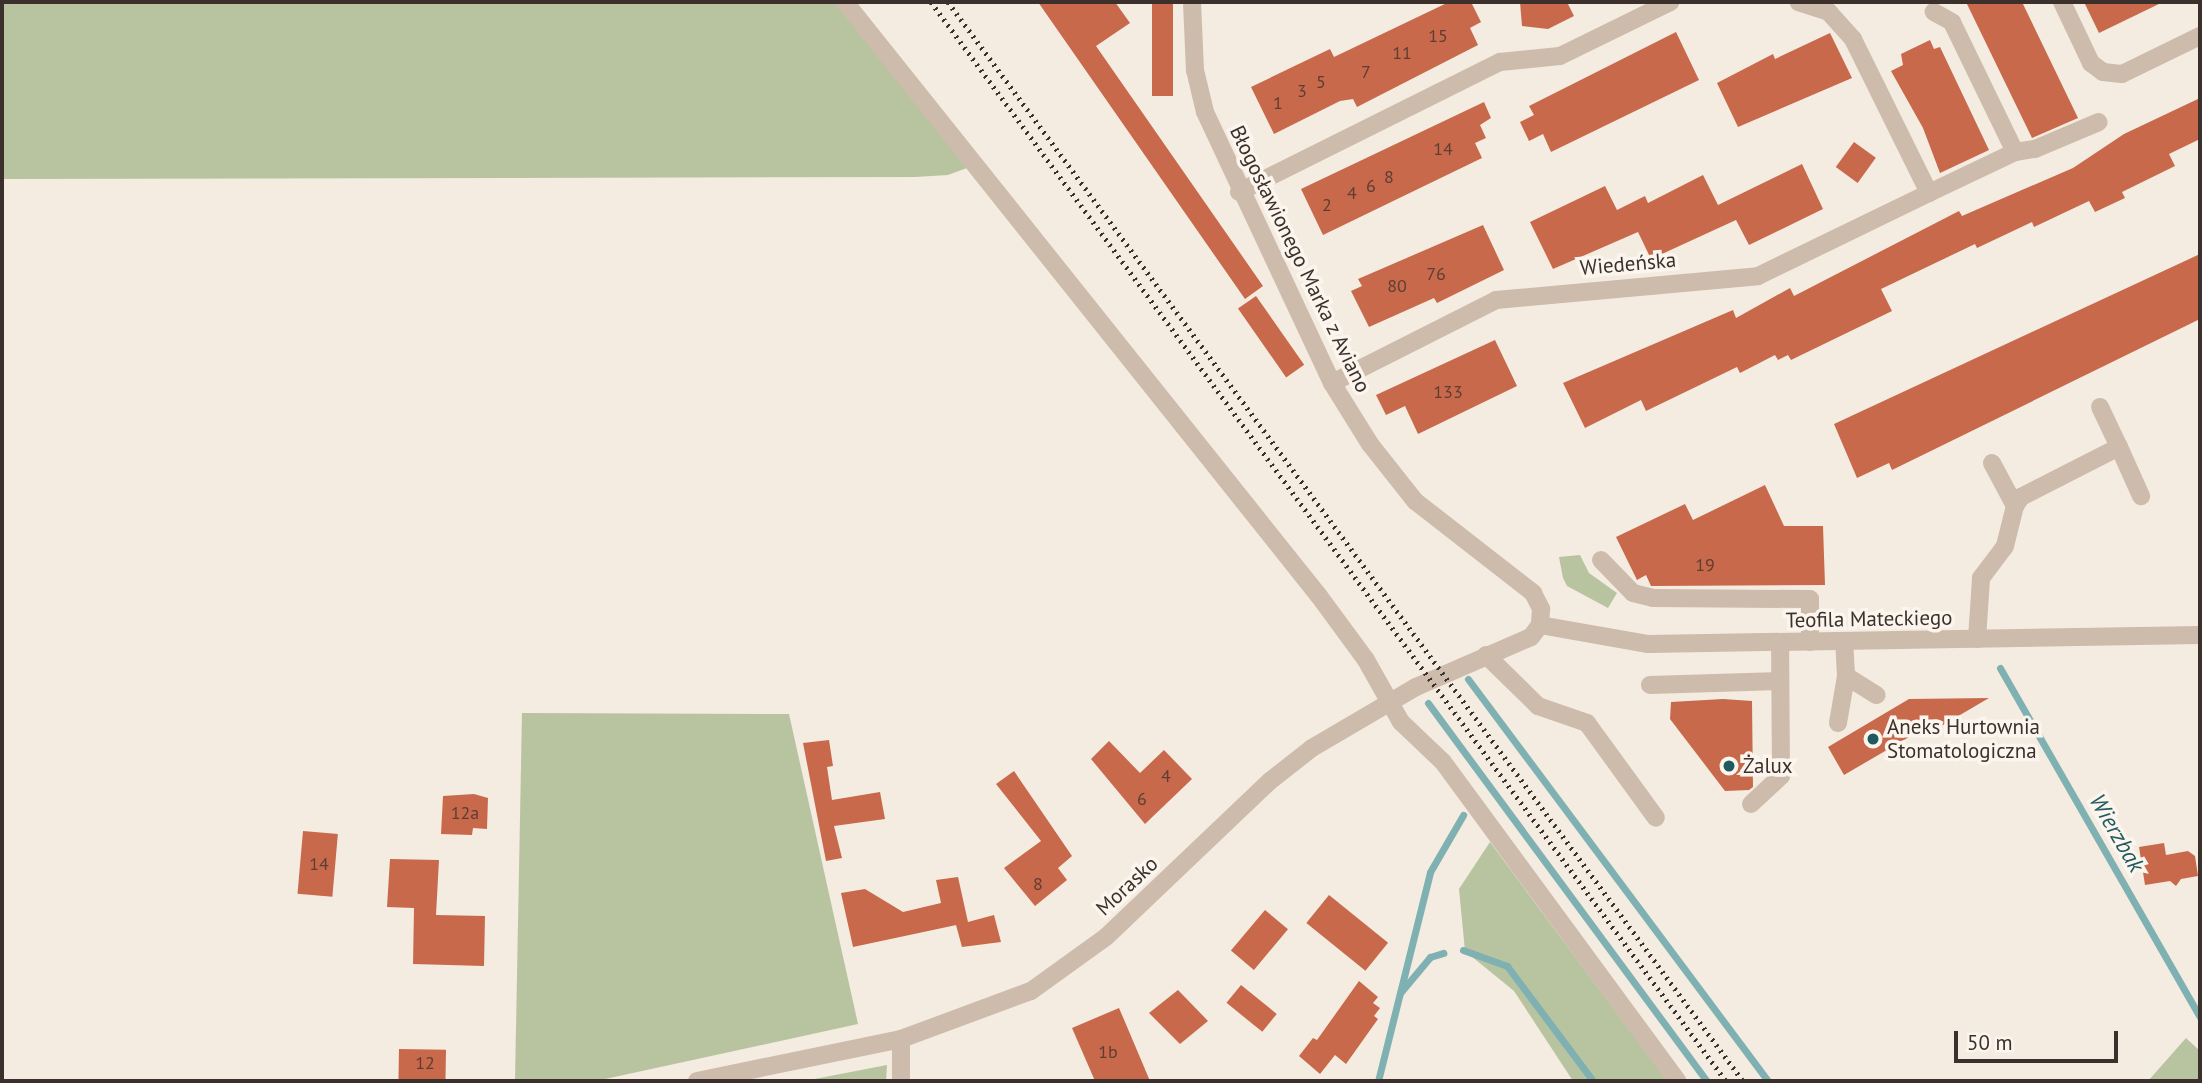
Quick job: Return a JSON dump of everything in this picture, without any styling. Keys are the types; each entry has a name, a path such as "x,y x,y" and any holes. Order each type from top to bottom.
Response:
{"street":[{"path":"845,2 1319,596 1366,660 1401,722 1443,762 1676,1081"},
{"name":"Błogosławionego Marka z Aviano","path":"1192,2 1195,70 1205,112 1239,192 1332,383 1370,444 1415,500 1533,593 1541,609 1540,625"},
{"path":"1239,192 1500,62 1560,56 1670,2"},
{"path":"1799,2 1829,12 1853,39 1929,193"},
{"path":"2062,2 2091,63 2103,72 2122,74 2200,36"},
{"path":"1934,12 1952,22 2015,152"},
{"name":"Wiedeńska","path":"1332,383 1496,300 1758,276 2015,152 2035,149 2099,122"},
{"path":"2100,407 2141,496"},
{"path":"1978,639 1979,583 2005,546 2015,506 2021,497 2119,447"},
{"path":"1992,463 2015,506"},
{"path":"1601,560 1633,593 1653,598 1810,599 1810,642"},
{"name":"Morasko","path":"697,1081 901,1039 1003,1004 1058,975 1146,901 1270,781 1320,742 1388,702 1486,655 1531,638 1540,625"},
{"name":"Teofila Mateckiego","path":"1540,625 1648,644 2200,635"},
{"path":"1838,723 1846,676 1844,642"},
{"path":"1751,804 1781,776 1780,643"},
{"path":"1486,655 1538,706 1587,723 1656,818"},
{"path":"1846,676 1876,695"},
{"path":"1650,685 1780,681"},
{"path":"901,1039 901,1081"}],"green space":[{"path":"2,2 837,2 967,168 948,175 915,177 2,179"},
{"path":"1580,555 1589,573 1617,593 1608,608 1567,586 1559,557"},
{"path":"522,713 789,714 858,1024 596,1081 515,1081"},
{"path":"1490,842 1667,1081 1573,1081 1514,991 1465,951 1459,889"},
{"path":"2186,1038 2200,1051 2200,1081 2148,1081"},
{"path":"887,1065 886,1081 804,1081"}],"building":[{"path":"1038,2 1115,2 1130,23 1096,46 1263,286 1245,299"},
{"path":"1152,2 1173,2 1173,96 1152,96"},
{"path":"1449,2 1471,2 1481,22 1470,28 1478,45 1357,107 1353,99 1340,101 1274,134 1251,87 1330,49 1334,57"},
{"path":"1520,2 1567,2 1574,16 1548,29 1522,26"},
{"path":"1966,2 2022,2 2078,118 2032,138"},
{"path":"2084,2 2163,2 2099,33"},
{"path":"1676,32 1699,80 1551,152 1543,134 1529,141 1520,122 1534,115 1529,106"},
{"path":"1830,33 1852,78 1738,127 1717,83 1773,54 1775,59"},
{"path":"1930,40 1934,49 1940,47 1989,150 1940,173 1923,128 1891,71 1903,65 1901,54"},
{"path":"2200,98 2200,139 2169,154 2175,166 2122,192 2125,198 2095,212 2089,201 2034,227 2032,222 1977,248 1975,244 1881,289 1892,311 1791,360 1788,355 1778,360 1775,355 1740,373 1737,367 1646,411 1641,400 1585,428 1563,383 1733,310 1736,318 1790,288 1794,296 1959,211 1962,216 2073,168 2124,134"},
{"path":"1484,102 1491,118 1480,125 1486,138 1475,143 1482,158 1323,235 1301,189"},
{"path":"1854,142 1876,158 1858,183 1836,167"},
{"path":"1802,164 1823,209 1749,245 1736,220 1651,259 1638,232 1553,269 1530,222 1605,186 1617,210 1645,196 1648,203 1703,175 1718,205"},
{"path":"1483,225 1504,270 1437,303 1434,298 1369,327 1351,291 1362,286 1358,279"},
{"path":"2200,254 2200,319 1892,470 1889,463 1857,478 1834,424"},
{"path":"1256,296 1304,365 1286,377 1238,309"},
{"path":"1495,340 1517,386 1418,434 1405,406 1386,415 1376,395"},
{"path":"1765,485 1784,526 1823,526 1825,585 1651,586 1646,575 1637,580 1616,537 1685,504 1693,520"},
{"name":"Aneks Hurtownia Stomatologiczna","path":"1989,698 1931,732 1928,726 1844,775 1828,747 1909,699"},
{"name":"Żalux","path":"1723,699 1752,701 1753,787 1749,790 1725,791 1670,719 1671,702"},
{"path":"829,740 833,766 827,767 832,800 880,792 885,819 834,826 842,858 826,861 803,743"},
{"path":"1109,741 1140,773 1164,750 1192,779 1145,824 1091,759"},
{"path":"1014,771 1072,856 1058,868 1067,880 1035,906 1004,868 1041,841 996,784"},
{"path":"474,794 488,798 487,829 473,828 472,835 441,834 443,796"},
{"path":"303,831 338,834 332,897 298,894"},
{"path":"2164,843 2166,855 2188,851 2195,856 2198,876 2181,879 2176,886 2170,881 2145,885 2139,847"},
{"path":"390,859 439,860 436,915 485,916 484,966 413,964 414,908 387,907"},
{"path":"958,877 968,922 994,915 1001,942 962,947 956,925 853,947 841,893 865,889 903,912 941,903 936,880"},
{"path":"1329,895 1388,943 1365,971 1306,923"},
{"path":"1265,910 1288,929 1254,970 1231,951"},
{"path":"1359,981 1378,997 1373,1003 1380,1008 1374,1016 1378,1019 1346,1064 1335,1055 1320,1074 1299,1056 1313,1038 1317,1040"},
{"path":"1241,985 1277,1014 1262,1032 1227,1003"},
{"path":"1178,990 1208,1021 1180,1044 1149,1013"},
{"path":"1119,1008 1150,1081 1095,1081 1072,1028"},
{"path":"399,1049 446,1050 445,1081 398,1081"}],"waterway":[{"name":"Wierzbak","path":"2000,668 2200,1017"},
{"path":"1468,679 1768,1081"},
{"path":"1428,703 1707,1081"},
{"path":"1378,1081 1430,872 1463,815"},
{"path":"1463,950 1507,966 1593,1081"},
{"path":"1400,993 1430,957 1443,953"}],"railway":[{"path":"931,2 1726,1081"},
{"path":"948,2 1743,1081"}],"place":[{"name":"Aneks Hurtownia Stomatologiczna","path":"1873,739"},
{"name":"Żalux","path":"1729,766"}]}
